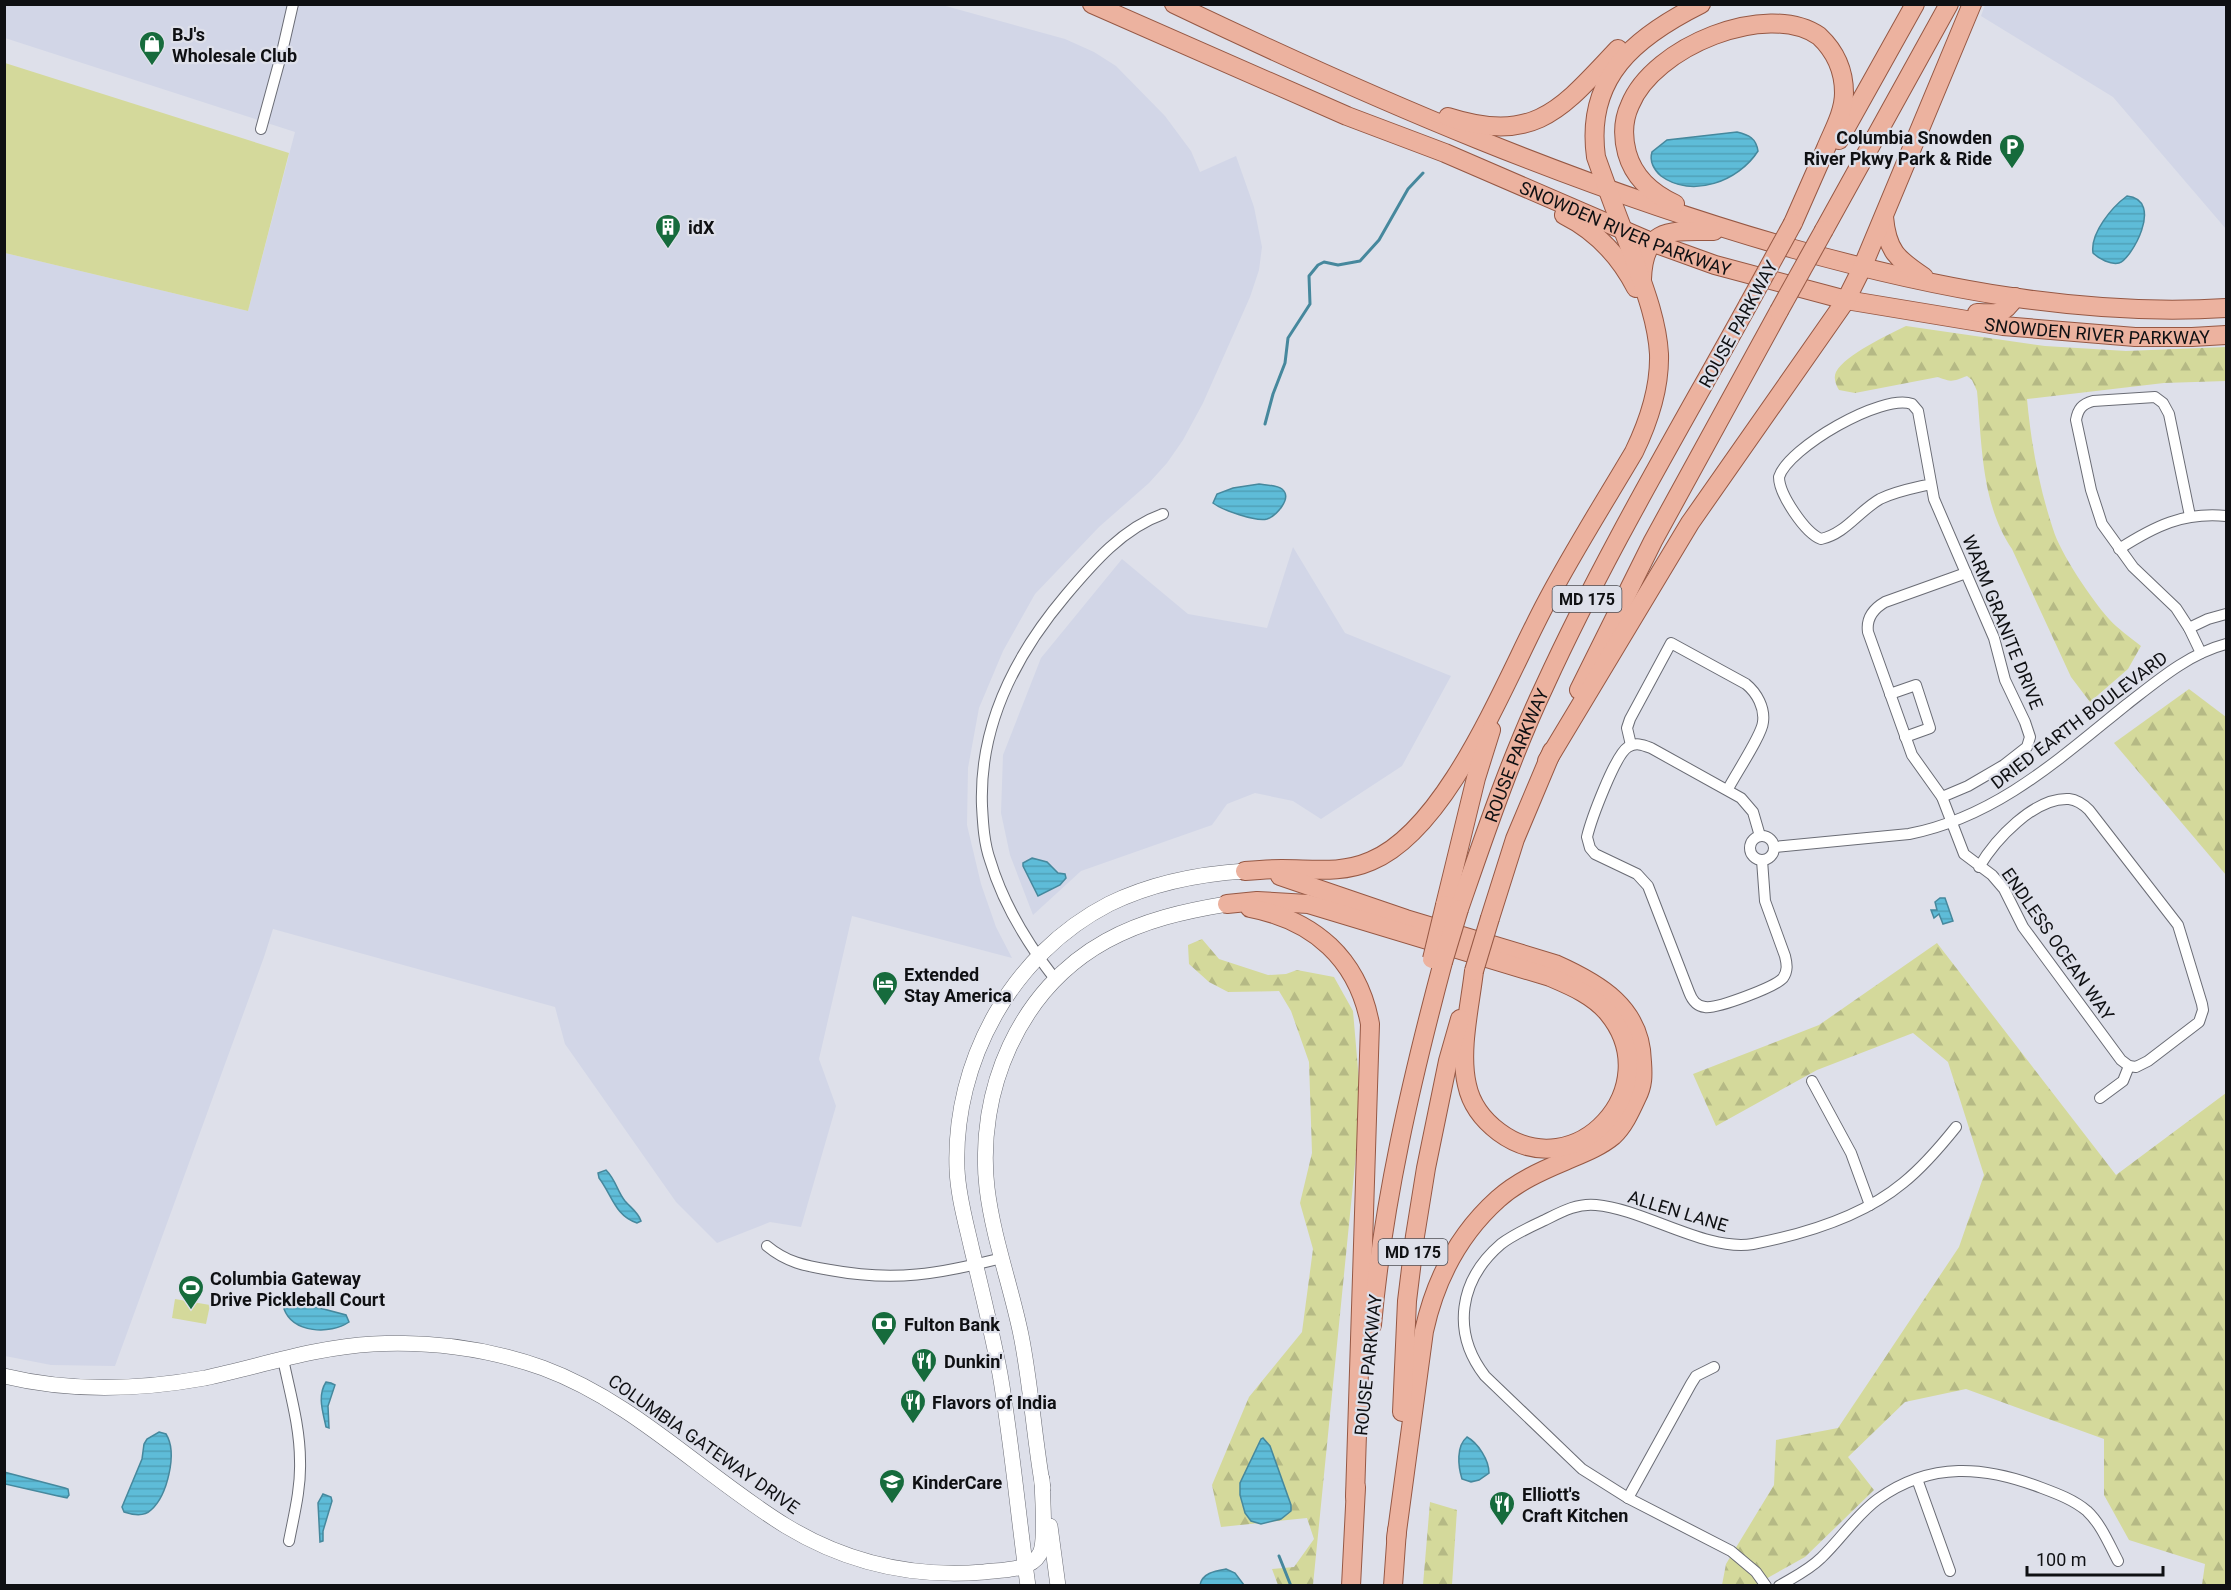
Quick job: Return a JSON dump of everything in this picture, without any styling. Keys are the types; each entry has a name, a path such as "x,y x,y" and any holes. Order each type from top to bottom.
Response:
{"main road":[{"name":"SNOWDEN RIVER PARKWAY","path":"1092,4 1347,116 1445,153 1651,242 1715,265 1846,300 2003,326 2147,337 2226,335"},
{"name":"SNOWDEN RIVER PARKWAY","path":"1174,4 1365,92 1476,139 1608,190 1731,231 1862,268 1933,284 2015,297 2136,310 2226,308"},
{"path":"1365,92 1485,127 1503,128 1521,125 1551,113 1565,104 1638,30 1677,4"},
{"path":"1245,871 1283,869 1330,872 1350,869 1371,861 1397,846 1425,819 1453,780 1479,736 1548,598 1635,452 1654,401 1659,354 1656,333 1642,281 1596,157 1593,137 1598,100 1617,67 1646,38 1661,26 1701,4"},
{"name":"ROUSE PARKWAY","path":"1351,1586 1355,1497 1382,1236 1437,961 1452,907 1544,685 1625,527 1915,4"},
{"name":"ROUSE PARKWAY","path":"1393,1586 1407,1301 1426,1168 1448,1061 1515,838 1600,645 1653,541 1949,4"},
{"path":"1548,761 1690,523 1846,300 1862,268 1972,4"},
{"path":"1731,231 1664,199 1646,185 1637,175 1624,143 1626,117 1637,91 1647,78 1677,52 1723,27 1768,17 1796,21 1812,29 1830,48 1837,60 1843,82 1844,94 1841,110 1793,223"},
{"path":"1347,116 1441,162 1576,221 1600,240 1620,263 1637,290 1656,333"},
{"path":"1884,215 1886,234 1896,256 1933,284"},
{"path":"1642,281 1645,256 1651,242 1660,235 1676,231 1731,231"},
{"path":"1879,306 1991,314 2008,308 2015,297"},
{"path":"1452,907 1476,778 1516,661"},
{"path":"1245,871 1283,876 1417,922 1555,964 1573,972 1602,988 1622,1006 1634,1023 1642,1050 1643,1084 1631,1112 1613,1135 1588,1151 1535,1174 1499,1198 1476,1220 1439,1280 1430,1303 1424,1331 1396,1539"},
{"path":"1227,904 1257,901 1308,904 1550,977 1587,995 1607,1013 1617,1026 1624,1041 1628,1066 1627,1080 1617,1109 1595,1133 1560,1146 1531,1146 1507,1137 1483,1117 1470,1096 1464,1067 1474,971"},
{"path":"1227,904 1279,915 1312,932 1342,958 1354,974 1368,1009 1371,1041 1355,1497"}],"street":[{"path":"261,129 293,4"},
{"path":"2190,516 2169,414 2163,403 2156,397 2093,401 2084,404 2076,420 2091,490 2102,524 2133,567 2176,608 2201,653"},
{"name":"WARM GRANITE DRIVE","path":"1931,484 1902,490 1879,500 1833,537 1821,539 1808,532 1780,488 1779,477 1788,462 1841,423 1880,408 1908,402 1918,411 1937,505 1994,638 2005,680 2030,737 2027,747 2004,765 1968,786 1942,797"},
{"path":"1055,979 1038,957 1007,906 989,857 983,824 982,798 983,774 992,726 999,704 1021,658 1039,628 1076,583 1114,545 1146,520 1163,514"},
{"path":"2119,549 2153,529 2190,516 2207,514 2226,516"},
{"name":"ENDLESS OCEAN WAY","path":"1966,573 1885,602 1871,614 1867,625 1905,737 1917,764 1942,797 1964,854 1980,867 1992,875 2004,889 2024,927 2121,1060 2129,1066 2136,1067 2148,1061 2199,1022 2202,1016 2202,1004 2182,934 2172,915 2089,810 2072,799 2048,804 2021,819 1997,841 1980,867"},
{"path":"2188,628 2208,619 2226,615"},
{"path":"1631,745 1627,728 1630,719 1671,643 1746,684 1756,694 1763,713 1762,727 1728,789"},
{"name":"DRIED EARTH BOULEVARD","path":"1774,847 1889,837 1930,830 1977,812 2022,787 2160,679 2201,653 2226,644"},
{"path":"1890,694 1916,685 1930,728 1905,737"},
{"path":"1760,836 1753,812 1741,798 1643,745 1631,745 1616,760 1588,829 1588,843 1595,854 1637,874 1648,886 1692,999 1703,1007 1716,1006 1775,985 1785,976 1787,964 1765,901 1762,860"},
{"path":"1760,836 1768,837 1774,847 1771,856 1762,860 1755,858 1749,848 1752,840 1760,836"},
{"path":"1028,1586 1000,1375 959,1193 957,1144 965,1089 983,1035 996,1011 1015,983 1038,957 1072,927 1088,916 1132,894 1177,880 1245,871"},
{"path":"1058,1586 1028,1370 987,1190 985,1143 987,1118 993,1091 1011,1045 1033,1004 1055,979 1090,950 1120,933 1182,912 1227,904"},
{"path":"2100,1098 2123,1081 2129,1066"},
{"path":"1812,1081 1851,1153 1870,1204"},
{"name":"ALLEN LANE","path":"1628,1498 1574,1462 1478,1368 1469,1350 1463,1329 1465,1301 1476,1275 1492,1252 1503,1242 1529,1227 1569,1208 1589,1205 1609,1207 1716,1242 1740,1245 1812,1229 1870,1204 1901,1185 1913,1175 1956,1127"},
{"path":"766,1246 778,1256 791,1262 864,1275 909,1277 1002,1258"},
{"name":"COLUMBIA GATEWAY DRIVE","path":"4,1376 58,1385 123,1388 204,1378 342,1348 390,1344 439,1345 507,1357 571,1380 603,1396 631,1413 785,1525 820,1544 852,1557 916,1573 967,1573 1025,1566"},
{"path":"283,1359 297,1424 300,1463 296,1509 289,1540"},
{"path":"1714,1366 1696,1376 1628,1498 1731,1551 1756,1572 1766,1586"},
{"path":"1779,1586 1801,1574 1821,1558 1877,1500 1917,1479 1948,1471 1977,1470 2010,1477 2063,1496 2076,1503 2093,1518 2118,1561"},
{"path":"1025,1566 1035,1561 1042,1549 1042,1479"},
{"path":"1917,1479 1950,1571"}],"shaded area":[{"path":"5,4 942,5 1065,39 1094,52 1116,66 1165,116 1191,151 1200,172 1236,156 1254,207 1262,247 1259,270 1250,297 1203,403 1183,440 1167,463 1149,483 1099,527 1035,594 1003,651 979,708 968,768 967,825 981,884 996,927 1012,958 852,916 819,1059 836,1106 801,1227 770,1222 717,1243 676,1202 565,1044 555,1007 273,929 115,1366 51,1365 5,1356 5,253 248,311 295,132 5,38"},
{"path":"1985,5 2226,5 2226,229 2113,97 1981,16"},
{"path":"1293,547 1345,633 1451,676 1402,766 1321,819 1293,801 1255,793 1227,804 1212,825 1081,871 1033,915 1010,855 1001,813 1003,755 1041,658 1122,559 1188,614 1267,628"}],"green space":[{"path":"5,63 289,153 248,311 5,253"},
{"path":"1906,326 2045,346 2126,351 2226,347 2226,381 2164,383 2027,399 2040,481 2048,513 2062,551 2102,611 2116,626 2141,646 2128,669 2090,702 2071,677 1994,513 1982,452 1977,391 1972,380 1967,376 1953,381 1938,377 1855,393 1839,390 1837,386 1835,374 1849,358"},
{"path":"2189,689 2226,717 2226,875 2114,743"},
{"path":"1202,939 1219,959 1268,975 1286,974 1297,970 1334,977 1353,1011 1361,1104 1313,1585 1278,1585 1272,1569 1294,1567 1314,1539 1307,1518 1221,1527 1212,1485 1249,1397 1302,1332 1313,1249 1300,1203 1312,1153 1309,1062 1291,1011 1279,991 1228,992 1209,982 1189,964 1188,945"},
{"path":"1937,943 2116,1175 2226,1093 2226,1585 2202,1585 2205,1564 2129,1540 2104,1495 2104,1439 1966,1389 1905,1402 1848,1457 1874,1490 1805,1557 1755,1585 1722,1585 1726,1564 1774,1485 1776,1440 1838,1428 1959,1247 1984,1175 1948,1062 1913,1033 1817,1070 1716,1126 1693,1074 1819,1025"},
{"name":"Columbia Gateway Drive Pickleball Court","path":"175,1299 210,1305 206,1324 172,1318"},
{"path":"1430,1502 1457,1510 1452,1585 1423,1585"}],"water":[{"path":"1737,132 1751,138 1756,143 1758,151 1750,162 1727,178 1700,186 1687,186 1673,183 1661,176 1653,165 1652,152 1667,140"},
{"path":"2127,196 2138,200 2143,208 2142,230 2131,252 2124,259 2119,263 2109,262 2093,253 2095,237 2103,221"},
{"path":"1259,484 1282,489 1286,497 1282,506 1267,519 1239,515 1213,503 1217,494 1233,488"},
{"path":"1032,858 1047,862 1058,873 1065,874 1066,878 1060,885 1038,896 1023,866 1023,863"},
{"path":"1940,898 1945,898 1953,921 1943,924 1939,914 1934,918 1931,910 1937,910 1935,902"},
{"path":"606,1170 622,1197 641,1221 637,1223 630,1220 619,1210 599,1178 598,1173"},
{"path":"301,1303 346,1315 349,1322 332,1329 304,1327 295,1323 284,1309 285,1305"},
{"path":"326,1382 335,1385 328,1406 329,1428 326,1427 322,1404 323,1387"},
{"path":"159,1432 166,1434 171,1452 169,1474 162,1495 151,1510 145,1514 135,1515 124,1512 122,1507 142,1459 144,1444 147,1439"},
{"path":"1467,1437 1482,1452 1489,1473 1471,1482 1462,1479 1459,1462 1461,1446"},
{"path":"1263,1438 1270,1446 1291,1505 1291,1511 1281,1519 1261,1524 1251,1521 1245,1513 1240,1495 1240,1483"},
{"path":"4,1472 68,1489 69,1495 67,1498 5,1484"},
{"path":"323,1494 331,1497 332,1501 323,1531 323,1541 320,1542 318,1503"},
{"path":"1226,1569 1235,1573 1244,1585 1200,1585 1206,1575"}],"waterway":[{"path":"1265,424 1285,363 1288,338 1310,304 1309,276 1318,265 1324,262 1338,265 1360,261 1379,240 1408,189 1423,173"},
{"path":"1279,1556 1291,1586"}],"place":[{"name":"BJ's Wholesale Club","path":"152,67"},
{"name":"Columbia Snowden River Pkwy Park & Ride","path":"2012,170"},
{"name":"idX","path":"668,250"},
{"name":"Extended Stay America","path":"885,1007"},
{"name":"Columbia Gateway Drive Pickleball Court","path":"191,1311"},
{"name":"Fulton Bank","path":"884,1347"},
{"name":"Dunkin'","path":"924,1384"},
{"name":"Flavors of India","path":"913,1425"},
{"name":"KinderCare","path":"892,1505"},
{"name":"Elliott's Craft Kitchen","path":"1502,1527"}]}
